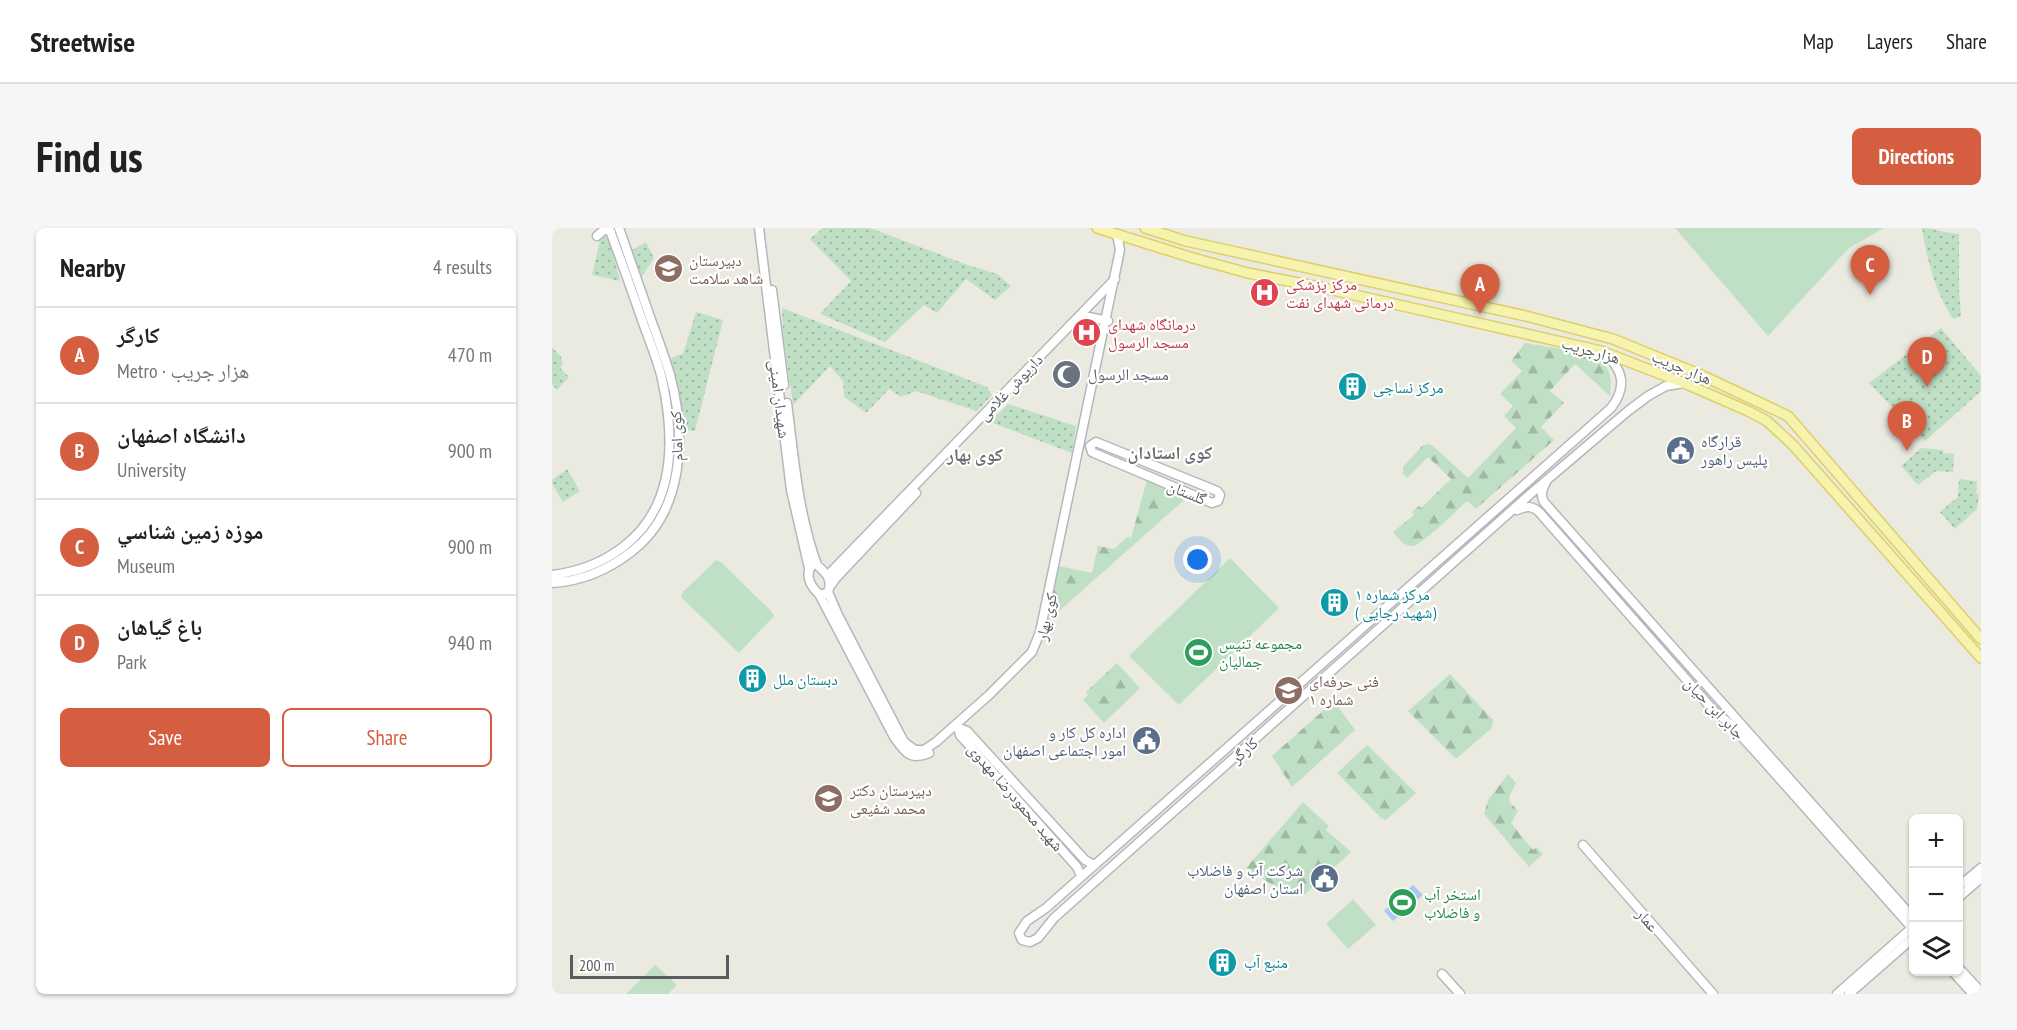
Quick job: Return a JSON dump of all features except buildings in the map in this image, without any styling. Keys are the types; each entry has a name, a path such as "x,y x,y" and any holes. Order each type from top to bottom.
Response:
{"main road":[{"name":"هزارجریب","path":"1096,228 1235,269 1601,351 1684,383 1758,416 1767,421 1793,445 1981,658"},
{"name":"هزار جریب","path":"1144,228 1185,241 1526,316 1613,339 1699,374 1788,416 1981,639"},
{"path":"1235,269 1240,253"}],"street":[{"name":"شهیدان امینی","path":"759,228 797,488 812,550 813,566"},
{"name":"شهیدان امینی","path":"764,228 774,328"},
{"path":"597,233 605,229 613,229"},
{"name":"کوی امام","path":"552,583 584,577 618,562 647,538 659,522 668,503 676,472 678,434 670,375 656,348 613,229"},
{"name":"کوی بهار","path":"813,566 810,583 819,594 894,737 904,751 913,756 927,754 1017,675 1035,655 1041,643 1116,280 1120,245 1117,234"},
{"name":"کوی بهار","path":"1116,280 1125,249 1135,240"},
{"name":"داریوش غلامی","path":"829,589 836,578 962,441 1116,280"},
{"path":"1080,316 1108,321"},
{"name":"کوی امام","path":"552,575 581,569 608,558 641,532 660,500 668,471 670,435 656,348"},
{"name":"کارگر","path":"1601,351 1613,361 1620,372 1621,391 1611,408 1046,908 1030,918 1019,933 1022,940 1030,942 1038,938 1062,910 1578,453 1648,396 1666,386 1684,383"},
{"name":"داریوش غلامی","path":"828,575 962,441"},
{"name":"گلستان","path":"1099,443 1217,491 1220,495 1218,501 1212,503 1092,452 1090,446 1099,443"},
{"path":"1571,444 1578,453"},
{"path":"1540,513 1540,506 1546,505 1541,495 1546,481"},
{"name":"جابر ابن حیان","path":"1546,505 1638,607 1910,922"},
{"path":"1510,512 1530,506 1540,513"},
{"path":"1470,549 1464,550 1462,546 1496,510"},
{"name":"جابر ابن حیان","path":"1540,513 1714,711 1730,723 1909,922"},
{"path":"1427,587 1431,578 1449,563 1450,557 1443,556"},
{"path":"813,566 828,575"},
{"name":"کوی بهار","path":"828,575 829,589 858,654 904,742 909,747 920,751 928,748 958,726"},
{"path":"819,594 824,594 829,589"},
{"path":"1629,614 1638,607"},
{"name":"شهید محمودرضا مهدوی","path":"958,726 974,738 1055,834 1082,876"},
{"name":"شهید محمودرضا مهدوی","path":"1055,834 1094,865"},
{"name":"عمار","path":"1583,845 1713,994"},
{"path":"1963,884 1981,868"},
{"path":"1963,894 1981,878"},
{"path":"1837,994 1909,930"},
{"path":"1849,994 1909,942"},
{"path":"1963,972 1981,992"},
{"path":"1442,974 1460,994"},
{"path":"1957,976 1973,994"}],"green space":[{"path":"823,228 870,228 997,274 1011,286 995,300 966,279 937,313 924,305 885,342 820,314 851,281 810,239"},
{"path":"1675,228 1884,228 1849,248 1768,336"},
{"path":"1922,228 1959,234 1961,316 1953,319 1941,297 1929,263"},
{"path":"605,235 609,237 620,281 592,275 600,241"},
{"path":"646,242 654,258 641,278 632,250"},
{"path":"782,308 987,387 992,395 977,411 916,391 901,397 889,389 866,413 844,397 843,381 830,366 793,405 783,335"},
{"path":"696,312 723,320 695,431 678,429 670,358 683,354"},
{"path":"1941,328 1981,376 1981,391 1925,441 1869,383"},
{"path":"1525,343 1593,357 1607,368 1610,375 1610,396 1575,364 1550,391 1564,403 1541,427 1554,440 1476,509 1467,501 1424,540 1409,546 1393,532 1414,515 1412,512 1419,506 1421,508 1451,479 1428,457 1407,478 1403,474 1403,467 1423,445 1428,444 1468,478 1516,428 1504,416 1513,406 1500,394 1522,371 1511,361"},
{"path":"552,347 561,357 563,364 560,368 569,377 557,390 552,384"},
{"path":"1008,404 1076,426 1072,453 990,422"},
{"path":"1921,448 1943,450 1943,453 1954,454 1953,472 1936,471 1918,485 1901,466"},
{"path":"567,469 580,491 563,502 552,480"},
{"path":"1148,476 1191,494 1048,621 1059,566 1092,573 1098,546 1114,549 1127,537 1130,537 1130,542"},
{"path":"1959,479 1977,481 1976,493 1979,494 1977,509 1955,529 1940,512 1958,497"},
{"path":"1230,558 1279,608 1179,705 1129,656"},
{"path":"716,560 721,562 774,616 739,653 681,597 683,592"},
{"path":"1117,663 1140,688 1104,723 1083,700 1088,695 1086,692"},
{"path":"1450,674 1493,720 1492,728 1456,759 1408,711"},
{"path":"1334,701 1355,730 1292,787 1272,756"},
{"path":"1367,745 1416,793 1386,820 1381,818 1337,773"},
{"path":"1508,774 1516,783 1509,797 1510,802 1518,811 1511,823 1533,850 1537,847 1543,854 1529,867 1484,814 1488,800"},
{"path":"1303,802 1329,826 1326,830 1351,852 1304,895 1297,895 1282,890 1246,868"},
{"path":"1353,899 1376,925 1348,949 1326,924"},
{"path":"655,965 677,985 668,994 626,994"}],"water":[{"name":"استخر آب و فاضلاب","path":"1413,885 1423,895 1393,921 1384,911"}],"place":[{"name":"دبیرستان شاهد سلامت","path":"668,269"},
{"name":"مرکز پزشکی درمانی شهدای نفت","path":"1265,293"},
{"name":"موزه زمين شناسي","path":"1870,295"},
{"name":"کارگر","path":"1480,314"},
{"name":"درمانگاه شهدای مسجد الرسول","path":"1087,333"},
{"name":"مسجد الرسول","path":"1067,374"},
{"name":"مرکز نساجی","path":"1352,387"},
{"name":"باغ گیاهان","path":"1927,387"},
{"name":"قرارگاه پلیس راهور","path":"1680,450"},
{"name":"دانشگاه اصفهان","path":"1907,451"},
{"name":"مرکز شماره ۱ ( شهید رجایی)","path":"1334,603"},
{"name":"مجموعه تنیس جمالیان","path":"1198,652"},
{"name":"دبستان ملل","path":"752,679"},
{"name":"فنی حرفه‌ای شماره ۱","path":"1288,690"},
{"name":"اداره کل کار و امور اجتماعی اصفهان","path":"1147,741"},
{"name":"دبیرستان دکتر محمد شفیعی","path":"829,799"},
{"name":"شرکت آب و فاضلاب استان اصفهان","path":"1324,879"},
{"name":"استخر آب و فاضلاب","path":"1403,903"},
{"name":"منبع آب","path":"1223,962"}],"district":[{"name":"کوی استادان","path":"1170,452"},
{"name":"کوی بهار","path":"975,454"}]}
